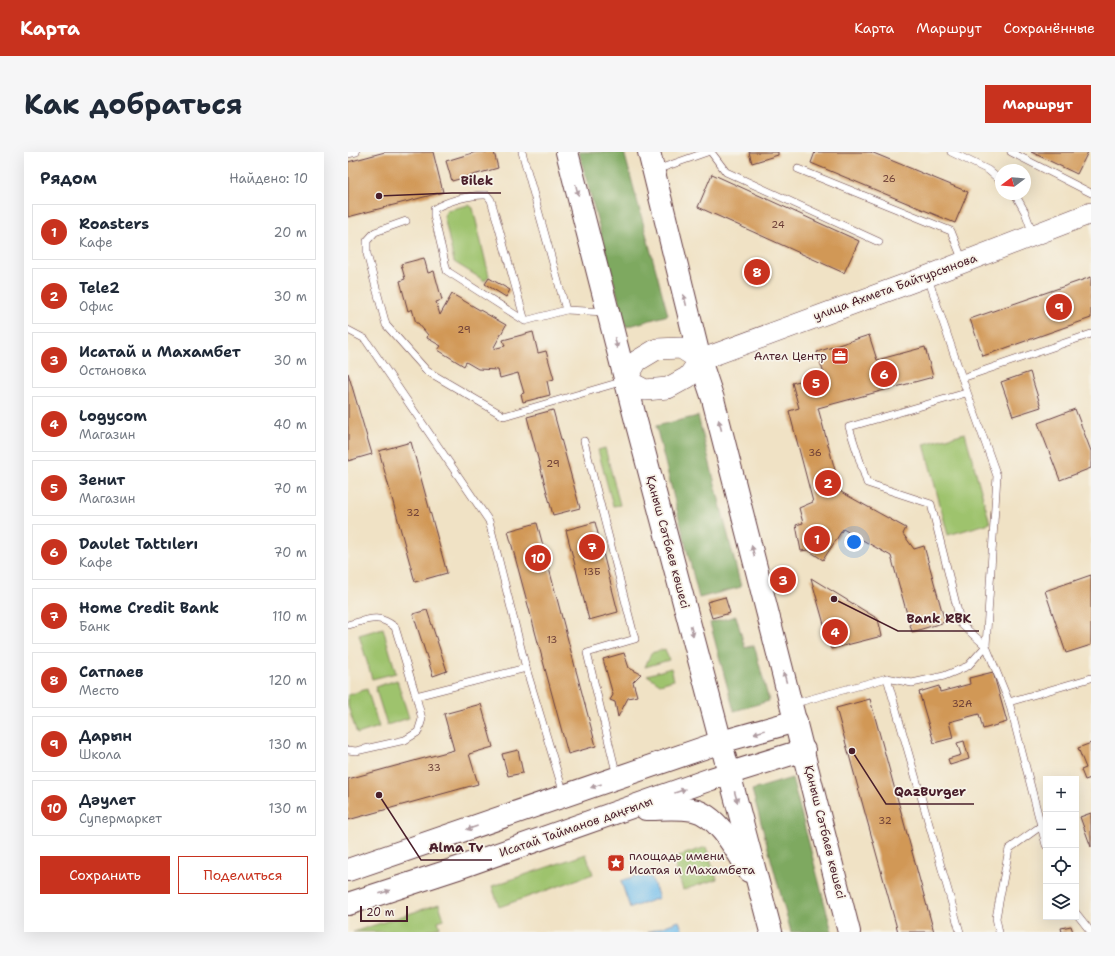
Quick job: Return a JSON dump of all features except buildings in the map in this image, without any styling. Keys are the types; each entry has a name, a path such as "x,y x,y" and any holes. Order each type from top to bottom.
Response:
{"main road":[{"name":"Қаныш Сәтбаев көшесі","path":"567,152 772,932"},
{"name":"Қаныш Сәтбаев көшесі","path":"651,162 700,360 713,399 804,750 849,932"},
{"path":"348,870 721,742 794,712"},
{"name":"Исатай Тайманов даңғылы","path":"348,904 631,809 729,773 804,750"},
{"path":"631,809 693,810 705,814 723,832 760,887"}],"street":[{"name":"улица Ахмета Байтурсынова","path":"700,360 928,276 963,261 1091,213"},
{"path":"681,348 700,360 688,377 668,388 645,390 626,380 636,361 657,349 681,348"}],"lane":[{"path":"348,154 356,152"},
{"path":"522,152 566,310"},
{"path":"651,162 707,152"},
{"path":"711,152 726,172 879,242"},
{"path":"951,152 988,170 995,176"},
{"path":"1011,152 1091,193"},
{"path":"798,169 951,231 963,261"},
{"path":"525,321 491,200 487,195 480,195 434,209 434,216 446,271 525,321 566,310 608,312"},
{"path":"1018,200 1025,212 1033,234"},
{"path":"406,222 375,232 367,241 367,254 386,325 427,371 504,416 626,380"},
{"path":"928,276 966,393 997,476 986,646 1009,702 1043,834"},
{"path":"348,330 365,339 489,521 526,668 565,796"},
{"path":"962,378 1091,334"},
{"path":"966,393 849,427 866,484 931,504 961,624 986,646"},
{"path":"584,441 635,639 587,653 618,778"},
{"path":"348,616 349,624 378,617 388,621 395,627 422,719 418,732 406,740 356,751 348,750"},
{"path":"794,712 887,678 912,683 944,676 968,666 986,646"},
{"path":"416,696 526,668"},
{"path":"887,678 960,932"},
{"path":"1009,702 1091,678"},
{"path":"999,932 996,918 1009,849 1041,826"},
{"path":"1079,917 1091,932"}],"green space":[{"path":"579,152 624,152 668,315 626,327"},
{"path":"469,205 473,208 489,276 485,281 454,262 444,216 447,210"},
{"path":"698,416 741,587 699,598 656,426"},
{"path":"965,433 990,523 948,535 924,444"},
{"path":"605,448 620,505 613,506 598,450"},
{"path":"736,616 745,648 754,645 769,701 734,711 710,623"},
{"path":"383,628 396,673 372,679 359,635"},
{"path":"665,649 669,660 645,667 651,653"},
{"path":"671,668 674,680 660,684 647,675"},
{"path":"397,680 409,718 387,725 375,687"},
{"path":"367,689 379,727 357,734 348,706 348,695"},
{"path":"792,778 832,932 791,932 752,790"},
{"path":"706,847 717,879 683,890 673,858"},
{"path":"586,854 593,874 499,907 492,886"},
{"path":"439,904 444,919 438,921 440,927 424,932 353,932"}],"water":[{"path":"649,871 659,898 630,908 621,881"},
{"path":"679,921 683,932 648,932"}],"place":[{"name":"Bilek","path":"379,196"},
{"name":"Сатпаев","path":"757,272"},
{"name":"Дарын","path":"1059,307"},
{"name":"Алтел Центр","path":"840,356"},
{"name":"Daulet Tattılerı","path":"884,374"},
{"name":"Зенит","path":"816,383"},
{"name":"Tele2","path":"828,483"},
{"name":"Roasters","path":"817,539"},
{"name":"Home Credit Bank","path":"592,547"},
{"name":"Дәулет","path":"538,558"},
{"name":"Исатай и Махамбет","path":"783,580"},
{"name":"Bank RBK","path":"834,599"},
{"name":"Logycom","path":"835,632"},
{"name":"QazBurger","path":"852,751"},
{"name":"Alma Tv","path":"379,795"},
{"name":"площадь имени Исатая и Махамбета","path":"616,863"}]}
